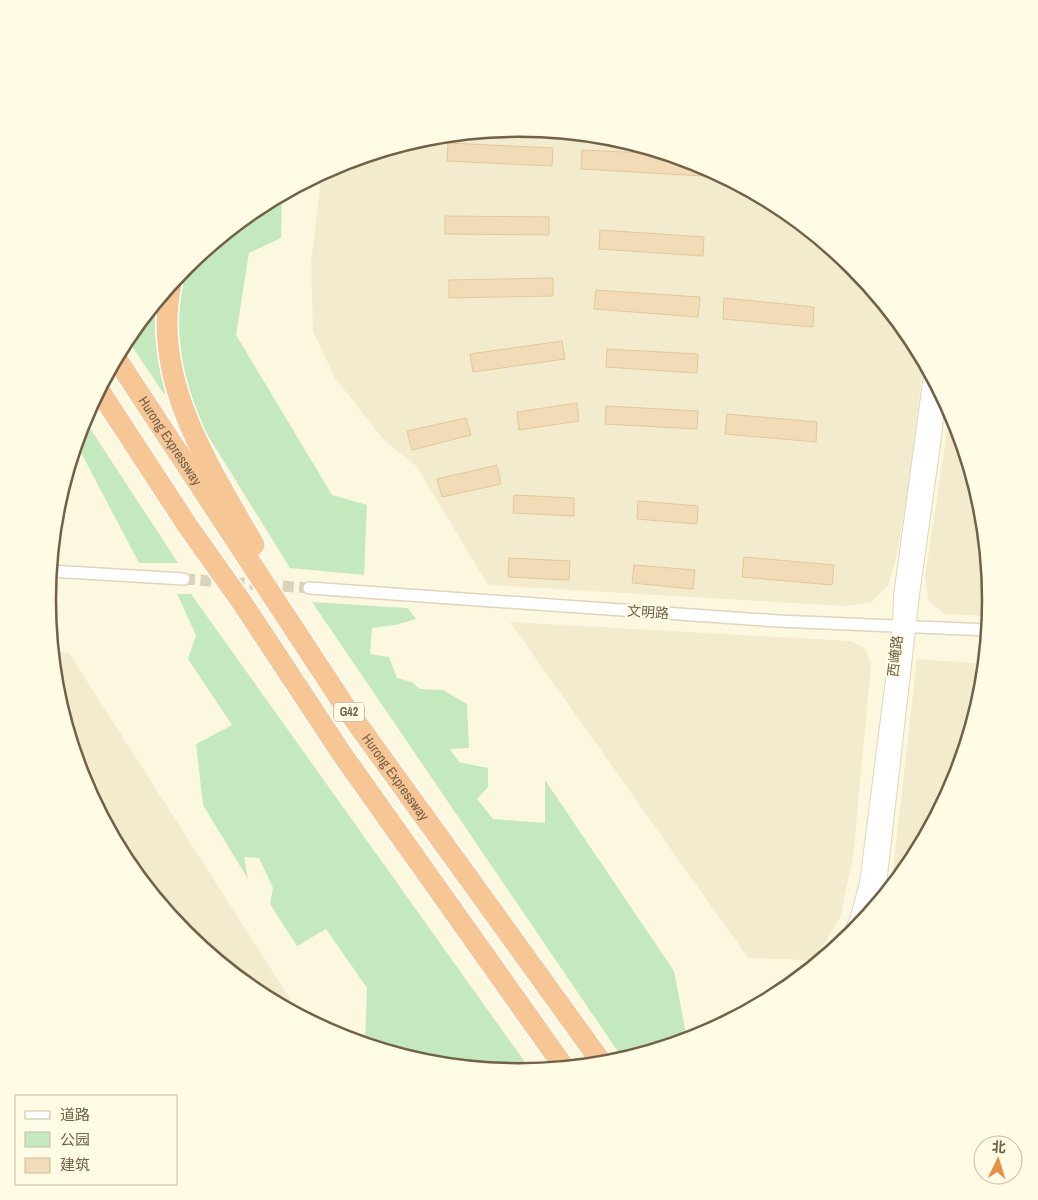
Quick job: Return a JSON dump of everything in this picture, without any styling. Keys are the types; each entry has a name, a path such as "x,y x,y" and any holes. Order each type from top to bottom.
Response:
{"highway":[{"path":"170,297 166,327 168,358 187,421 205,458 348,711"},
{"name":"Hurong Expressway","path":"121,365 348,711 596,1056"},
{"name":"G42","path":"103,397 137,451 342,754 560,1061"},
{"path":"99,405 137,451"}],"street":[{"name":"西崦路","path":"877,893 880,875 904,625 901,596 929,387"},
{"name":"西崦路","path":"859,914 867,883 937,402"},
{"path":"57,571 184,579"},
{"name":"文明路","path":"310,588 778,621 981,630"}],"shaded area":[{"path":"489,138 549,138 609,146 668,162 724,185 776,215 824,252 867,295 904,343 922,372 912,468 896,558 889,584 872,602 843,606 488,585 417,467 384,440 335,378 313,331 311,263 320,182 342,172 399,153 429,146"},
{"path":"948,426 966,480 973,510 981,570 981,616 945,614 929,602 925,577"},
{"path":"510,622 851,641 866,649 871,665 853,858 840,918 819,952 810,960 748,958"},
{"path":"59,652 69,653 293,1004 262,985 214,948 171,905 134,857 104,805 81,749 65,690"},
{"path":"917,659 977,664 966,720 947,777 920,831 893,873"}],"green space":[{"path":"282,203 281,238 249,253 236,335 332,495 367,505 364,575 290,568 205,431 182,379 175,334 179,287 214,252 237,233"},
{"path":"159,310 157,346 168,391 164,394 132,346"},
{"path":"89,427 178,563 139,563 81,452"},
{"path":"177,594 191,594 525,1063 459,1059 399,1047 365,1036 367,988 326,929 297,946 270,904 273,888 259,858 244,857 248,879 203,805 196,744 232,725 188,659 196,635"},
{"path":"312,602 408,608 416,619 395,625 372,628 370,654 389,657 397,678 412,682 420,689 443,690 467,704 469,748 450,749 459,762 488,768 488,787 477,799 493,819 545,823 545,780 674,971 686,1032 618,1052"}],"building":[{"path":"448,143 553,148 552,166 447,161"},
{"path":"582,150 637,153 703,176 581,169"},
{"path":"445,216 549,217 549,235 445,234"},
{"path":"600,230 704,237 703,256 599,249"},
{"path":"553,278 553,296 449,298 449,280"},
{"path":"596,290 700,297 698,317 594,309"},
{"path":"724,298 814,307 813,327 723,319"},
{"path":"562,341 565,359 473,372 470,354"},
{"path":"607,349 698,354 697,373 606,367"},
{"path":"577,403 579,421 519,430 517,412"},
{"path":"606,406 698,411 697,429 605,424"},
{"path":"727,414 817,422 816,442 725,434"},
{"path":"466,418 471,435 412,450 407,431"},
{"path":"497,465 501,484 442,497 437,479"},
{"path":"514,495 574,498 574,516 513,513"},
{"path":"638,501 698,506 697,524 637,519"},
{"path":"744,557 834,565 832,585 742,577"},
{"path":"509,558 570,561 569,580 508,577"},
{"path":"634,565 695,570 693,589 632,583"}],"tunnel":[{"path":"184,579 309,588"}]}
